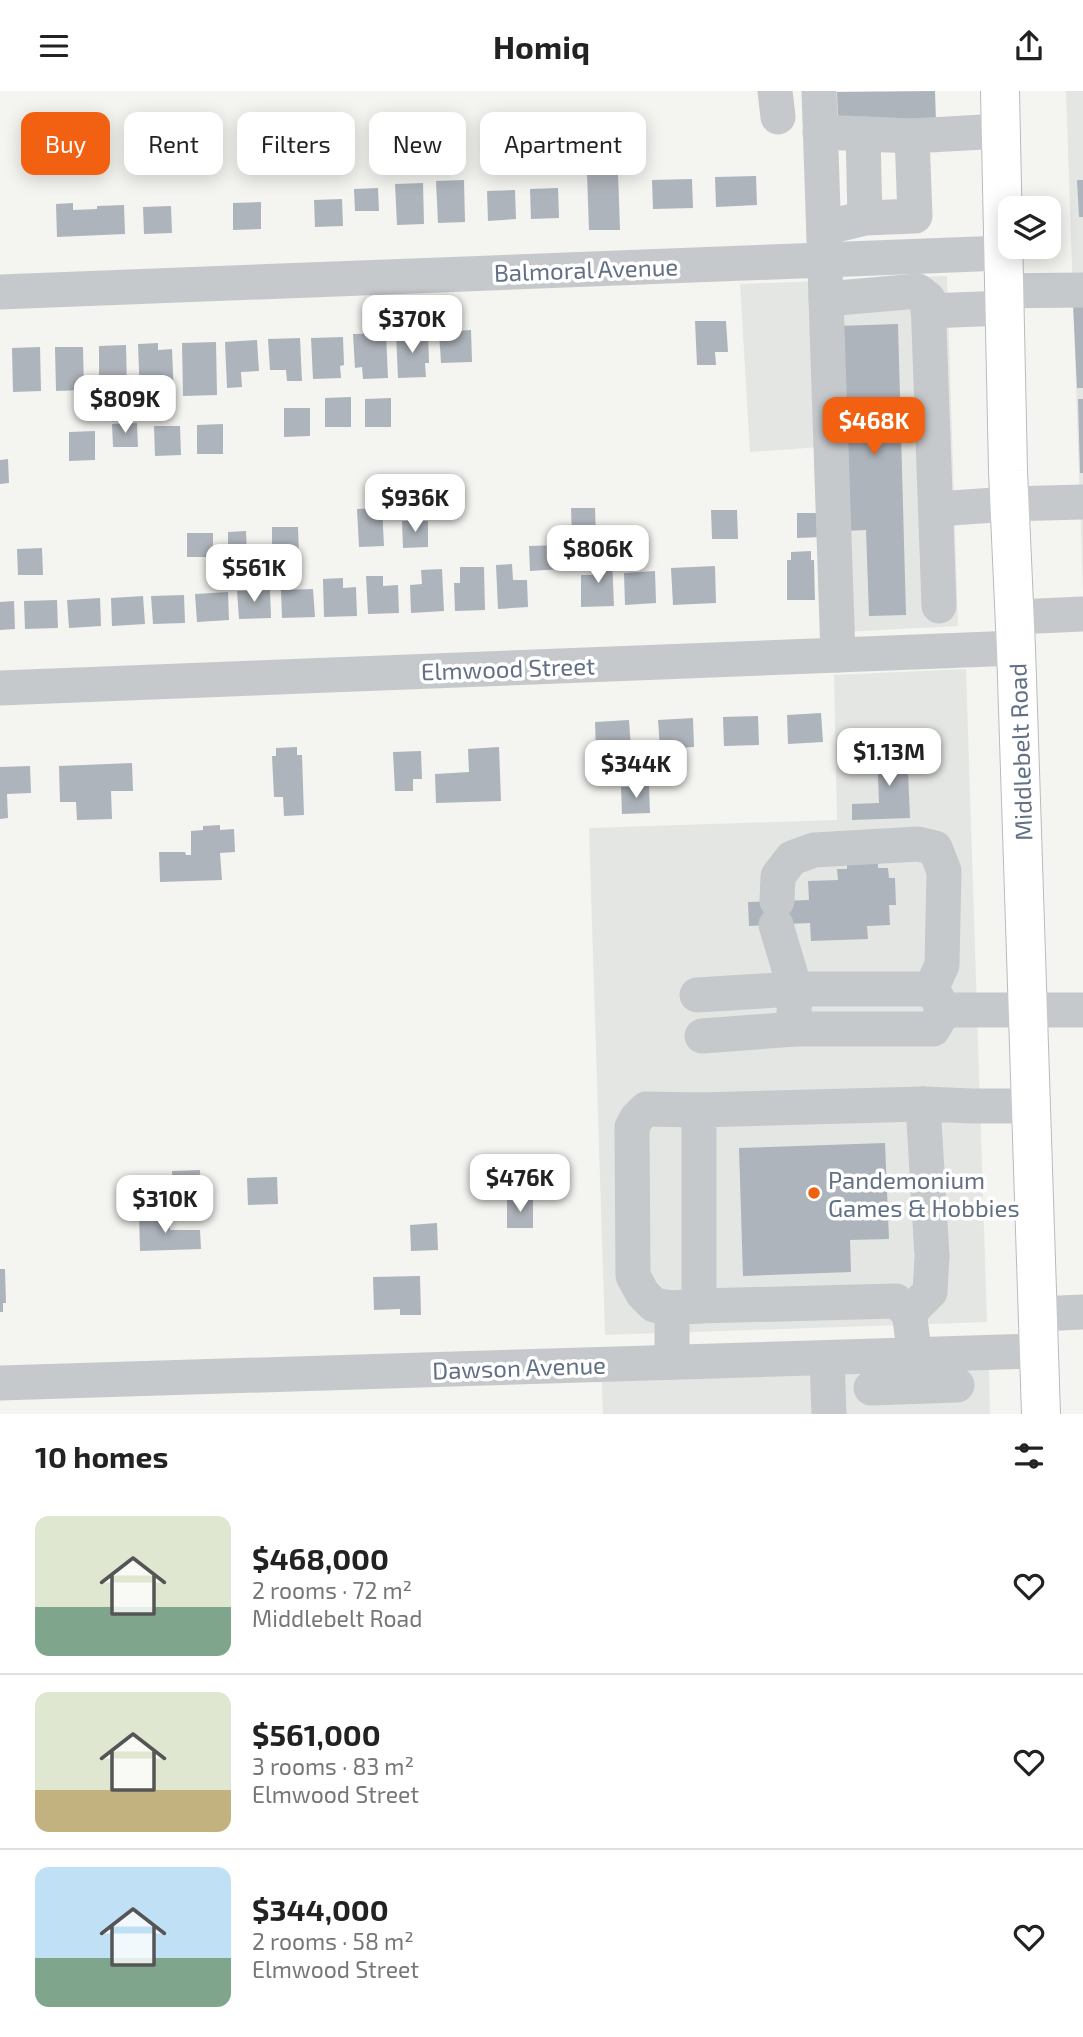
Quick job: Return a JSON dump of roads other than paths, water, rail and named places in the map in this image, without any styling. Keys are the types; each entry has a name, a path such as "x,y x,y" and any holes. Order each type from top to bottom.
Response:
{"main road":[{"name":"Middlebelt Road","path":"1000,91 1002,196"},
{"name":"Middlebelt Road","path":"1003,259 1041,1414"}],"street":[{"path":"819,91 838,655"},
{"path":"820,132 912,136 1001,131"},
{"path":"863,134 865,218"},
{"path":"824,244 865,218 915,216 912,136"},
{"name":"Balmoral Avenue","path":"0,292 824,244 998,253"},
{"path":"928,311 1083,290"},
{"path":"826,299 918,291 928,299 939,606"},
{"path":"936,509 1083,502"},
{"name":"Elmwood Street","path":"0,688 838,655 1016,633 1083,614"},
{"path":"795,1030 795,989 776,913 778,876 792,858 814,850 918,844 935,848 944,871 943,951 936,1009"},
{"path":"697,995 795,989 936,1009 1083,1010"},
{"path":"702,1036 795,1030 936,1009"},
{"path":"909,1313 930,1292 932,1256 923,1104"},
{"path":"915,1355 909,1313 896,1301 685,1307 654,1305 643,1294 633,1276 632,1127 646,1109 923,1104 1031,1105"},
{"path":"672,1362 685,1307 699,1110"},
{"name":"Dawson Avenue","path":"0,1383 827,1358 871,1386 915,1355 956,1384 1038,1332 1083,1312"},
{"path":"827,1358 829,1414"},
{"path":"871,1386 956,1384"}],"place":[{"name":"Pandemonium Games & Hobbies","path":"814,1193"}]}
